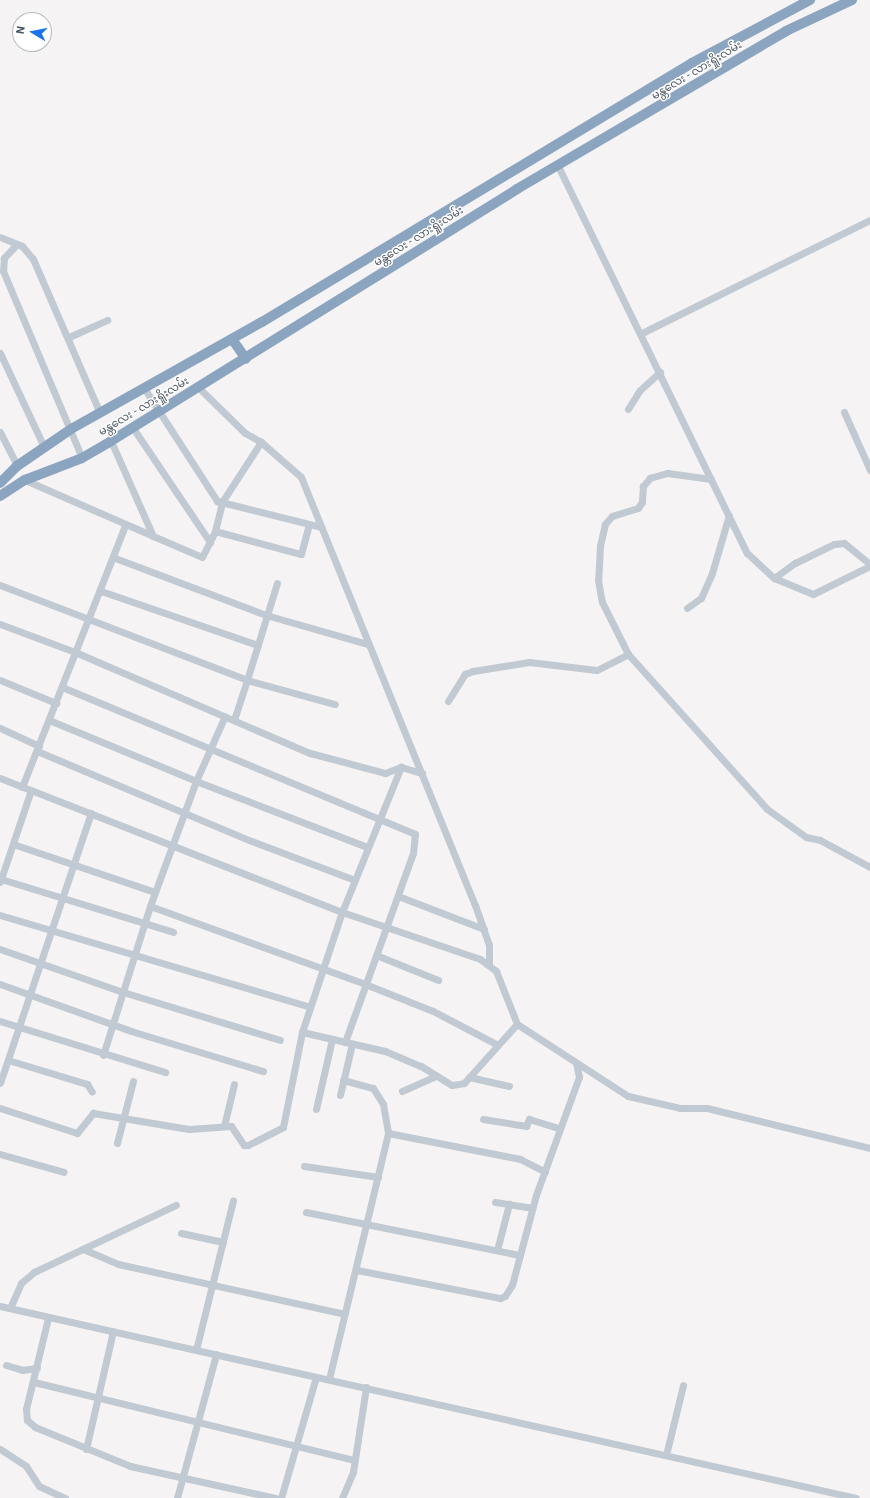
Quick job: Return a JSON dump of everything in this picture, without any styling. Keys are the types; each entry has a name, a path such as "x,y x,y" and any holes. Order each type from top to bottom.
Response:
{"highway":[{"name":"မန္တလေး - လားရှိုးလမ်း","path":"0,483 4,473 17,466 71,429 232,339 686,66 810,0"},
{"name":"မန္တလေး - လားရှိုးလမ်း","path":"0,496 25,480 82,458 160,412 558,166 786,31 852,0"},
{"path":"232,339 246,359"}],"street":[{"path":"558,166 642,333 747,553 774,578 813,594 870,565 844,543 834,544 795,563 774,578"},
{"path":"642,333 870,220"},
{"path":"0,237 26,250 33,259 69,337 100,413"},
{"path":"16,245 4,258 3,271 82,458"},
{"path":"69,337 107,320"},
{"path":"0,353 44,447"},
{"path":"628,409 640,390 660,372"},
{"path":"144,388 217,501 321,527"},
{"path":"199,388 245,433 261,442 302,477 484,930 489,945 488,964"},
{"path":"844,412 870,470"},
{"path":"133,428 210,542"},
{"path":"0,432 17,466"},
{"path":"111,441 153,536"},
{"path":"25,480 125,525 202,557 215,531 222,502 261,442"},
{"path":"711,479 668,473 650,478 643,486 642,502 638,508 612,516 605,524 600,546 599,593 628,654 767,809 806,837 820,840 870,867"},
{"path":"687,608 701,598 712,573 729,515"},
{"path":"215,531 301,554 309,524"},
{"path":"22,787 115,558 125,525"},
{"path":"115,558 266,615 368,644"},
{"path":"234,720 277,583"},
{"path":"0,585 89,621 247,680 336,704"},
{"path":"101,591 258,645"},
{"path":"0,624 76,652 277,740 350,766 385,773 402,767 422,773"},
{"path":"448,701 465,674 473,671 529,662 597,670 628,654"},
{"path":"0,680 56,703"},
{"path":"62,687 415,834 417,840 387,928 365,984 348,1043 340,1095"},
{"path":"103,1055 144,922 172,844 196,782 225,716"},
{"path":"49,720 196,782 367,847"},
{"path":"0,728 38,748 184,812 355,880"},
{"path":"0,1108 77,1133 93,1113 189,1129 224,1126 236,1130 244,1145 278,1133 283,1127 302,1032 321,968 367,847 402,767"},
{"path":"0,778 172,844 342,912 488,964 503,984 517,1024 576,1063 587,1073 637,1099 680,1108 707,1108 870,1148"},
{"path":"31,790 0,880 63,897 173,932"},
{"path":"0,1083 18,1027 53,931 91,813"},
{"path":"13,844 73,866 155,892"},
{"path":"398,896 484,930"},
{"path":"150,906 365,984 439,1014 498,1045"},
{"path":"0,915 133,956 310,1007"},
{"path":"0,949 123,992 280,1040"},
{"path":"376,955 438,980"},
{"path":"0,984 113,1024 263,1071"},
{"path":"0,1021 103,1055 165,1072"},
{"path":"302,1032 405,1058 452,1085 464,1083 517,1024"},
{"path":"316,1109 332,1039"},
{"path":"8,1060 87,1084 92,1092"},
{"path":"357,1270 500,1298 512,1285 532,1208 559,1128 579,1077 576,1063"},
{"path":"579,1077 587,1073"},
{"path":"402,1091 435,1076"},
{"path":"469,1077 510,1086"},
{"path":"329,1379 357,1270 388,1133 383,1104 373,1088 343,1080"},
{"path":"117,1143 126,1119 133,1081"},
{"path":"224,1126 234,1084"},
{"path":"483,1118 526,1126 530,1119 559,1128"},
{"path":"388,1133 520,1160 545,1172"},
{"path":"0,1154 64,1172"},
{"path":"304,1166 378,1177"},
{"path":"196,1350 233,1201"},
{"path":"494,1202 532,1208"},
{"path":"497,1250 509,1204"},
{"path":"10,1308 21,1283 34,1272 176,1205"},
{"path":"306,1212 368,1223 520,1255"},
{"path":"181,1232 223,1242"},
{"path":"83,1248 118,1264 345,1314"},
{"path":"0,1306 48,1318 366,1387 666,1455 825,1495 856,1498"},
{"path":"48,1318 34,1382 26,1409 27,1420 35,1427 130,1466 276,1498"},
{"path":"86,1449 112,1331"},
{"path":"177,1498 216,1354"},
{"path":"6,1366 22,1370 37,1368"},
{"path":"281,1498 316,1377"},
{"path":"34,1382 96,1399 296,1448 355,1460"},
{"path":"666,1455 684,1385"},
{"path":"342,1498 350,1485 366,1387"},
{"path":"0,1449 26,1466 39,1486 65,1498"}]}
